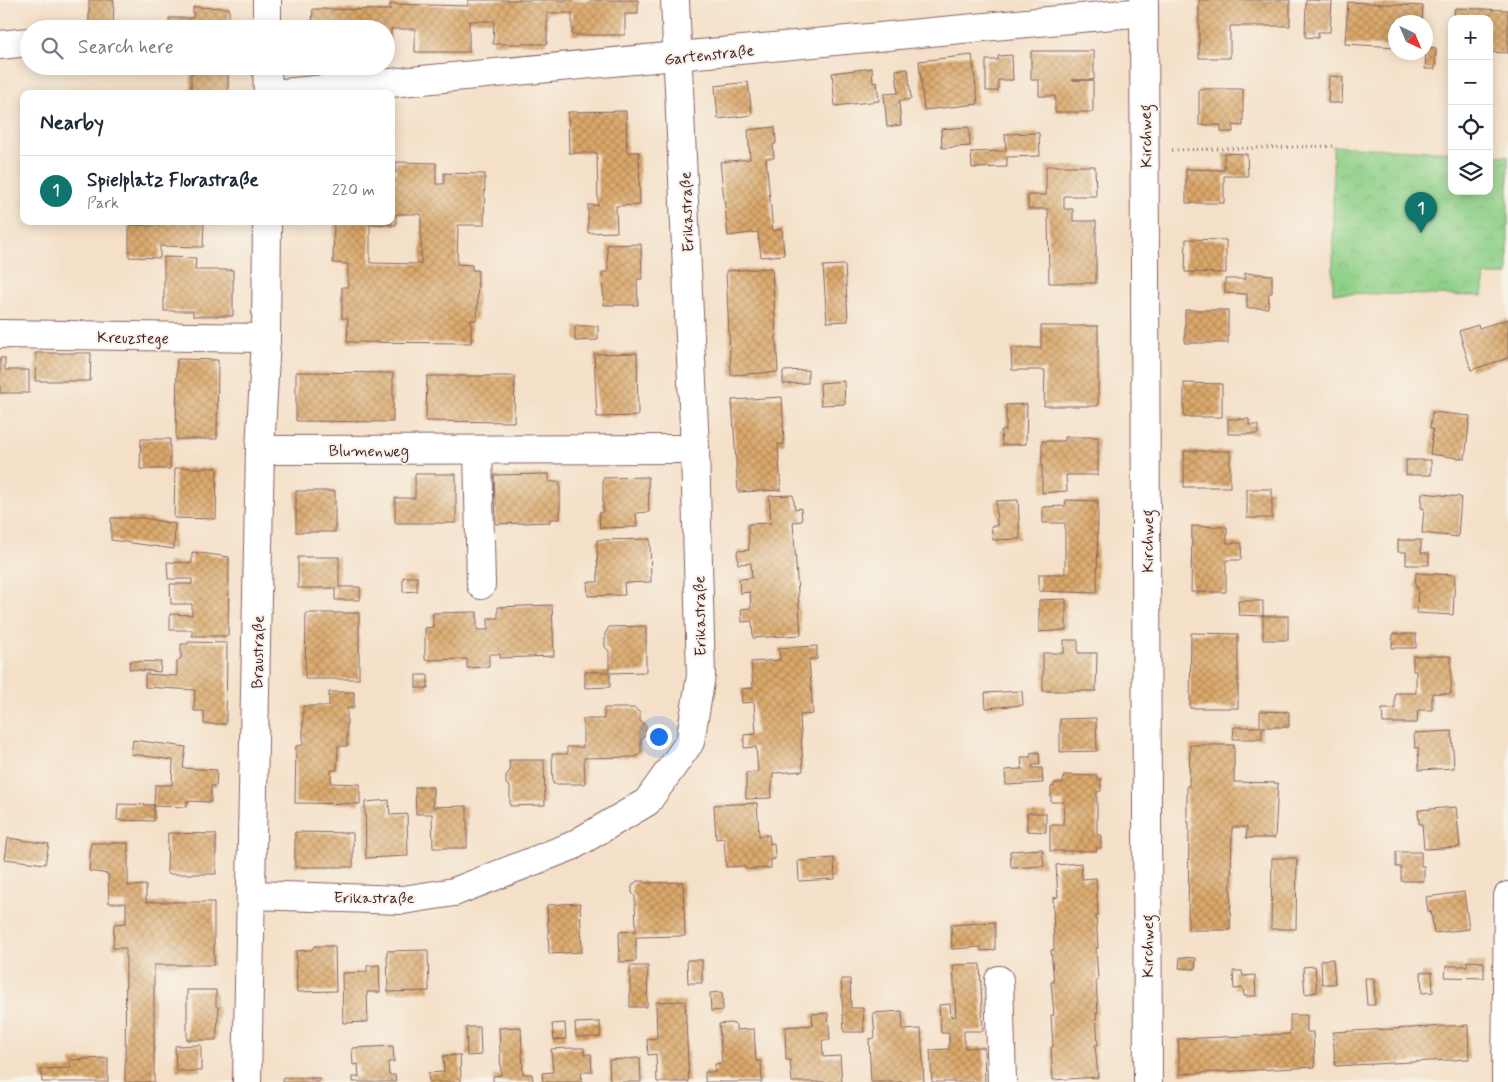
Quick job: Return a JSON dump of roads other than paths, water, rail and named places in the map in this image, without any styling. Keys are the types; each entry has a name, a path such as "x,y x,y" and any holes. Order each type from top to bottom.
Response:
{"street":[{"path":"267,0 267,20"},
{"name":"Erikastraße","path":"252,895 403,900 454,892 572,846 647,802 690,742 701,676 695,449 680,57 675,0"},
{"name":"Gartenstraße","path":"317,90 680,57 1144,6"},
{"name":"Kirchweg","path":"1144,6 1148,1082"},
{"path":"0,45 20,43"},
{"path":"267,75 268,90"},
{"name":"Braustraße","path":"247,1082 260,450 266,338 267,225"},
{"name":"Kreuzstege","path":"0,334 266,338"},
{"name":"Blumenweg","path":"260,450 695,449"},
{"path":"478,450 481,585"},
{"path":"1506,1082 1508,896"},
{"path":"999,980 1002,1082"}],"place":[{"name":"Spielplatz Florastraße","path":"1421,233"}]}
